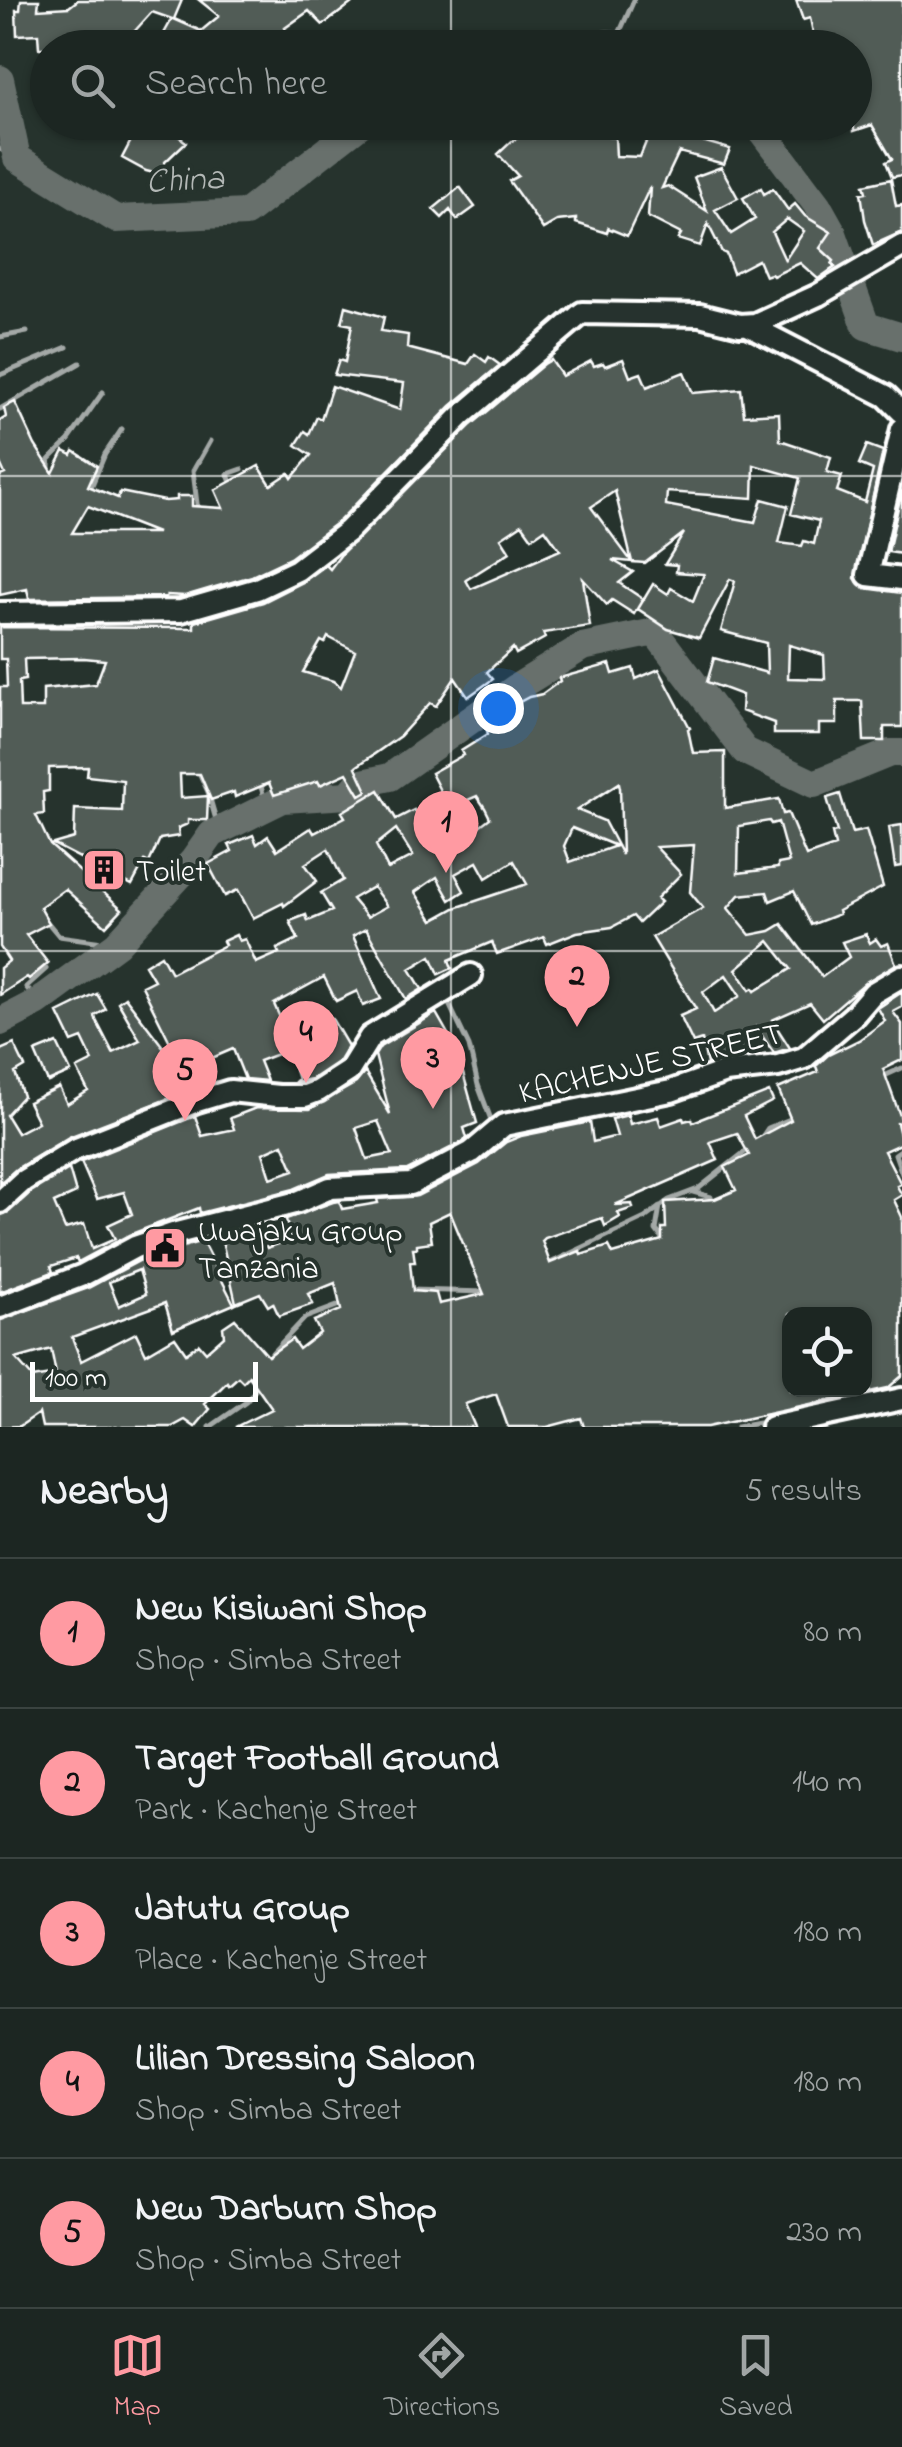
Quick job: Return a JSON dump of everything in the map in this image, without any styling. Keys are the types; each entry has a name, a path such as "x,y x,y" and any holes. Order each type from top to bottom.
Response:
{"street":[{"path":"748,325 818,294 902,246"},
{"path":"0,613 181,610 240,596 296,570 348,530 534,350 582,314 700,315 748,325 886,396 902,412"},
{"path":"902,430 868,575 902,579"},
{"path":"0,1202 23,1181 74,1150 209,1097 230,1091 278,1096 305,1096 318,1091 349,1071 370,1037 471,975"},
{"name":"KACHENJE STREET","path":"0,1306 83,1275 173,1234 298,1202 330,1188 411,1184 472,1152 504,1125 632,1100 725,1072 778,1066 804,1058 854,1016 873,993 902,976"},
{"path":"772,1427 902,1398"}],"building":[{"path":"21,0 39,0 38,9 69,7 78,0 182,0 174,19 199,30 166,30 172,19 152,12 136,30 30,30 30,34 17,35 16,10 20,10"},
{"path":"199,0 356,0 323,25 309,11 285,28 202,30 219,16"},
{"path":"796,0 902,0 902,175 892,177 886,162 892,159 872,125 872,30 812,30 810,18 803,20"},
{"path":"131,140 186,142 165,162 162,175 122,158"},
{"path":"514,140 615,140 616,156 640,157 647,140 698,140 730,149 724,164 679,152 662,188 668,186 707,211 694,177 721,167 738,198 715,210 731,234 755,219 743,198 761,188 764,194 773,189 788,210 795,204 805,216 831,232 820,248 835,267 818,279 800,263 765,276 758,260 733,273 708,224 700,246 678,239 681,234 648,217 650,187 627,236 608,228 607,233 576,223 576,219 557,221 543,229 509,181 518,176 498,154","holes":["787,219 804,231 785,260 772,232"]},
{"path":"891,179 896,206 902,205 902,232 873,245 861,193 866,192 864,185"},
{"path":"460,187 475,207 457,220 450,210 442,218 433,209"},
{"path":"346,306 384,317 381,331 408,335 407,348 468,364 475,354 500,365 451,406 339,521 290,558 252,576 185,596 29,599 27,589 0,595 0,476 5,474 0,463 0,421 6,417 4,408 15,402 53,473 64,451 72,455 74,451 97,466 88,486 118,498 120,492 165,501 192,496 192,506 223,508 215,490 259,466 271,485 289,473 292,478 311,455 296,445 305,431 309,434 317,417 321,419 332,386 400,410 404,383 334,375 339,360 345,362 352,325 342,323","holes":["88,506 157,533 72,533"]},
{"path":"623,359 630,377 641,373 647,387 684,372 693,393 741,389 744,415 779,413 780,440 831,457 827,472 842,476 837,491 865,502 873,470 859,464 867,445 883,451 855,578 865,588 902,593 902,727 884,727 884,741 864,741 862,701 837,701 837,724 819,724 819,734 774,734 774,723 741,711 742,695 707,682 714,658 767,673 766,643 721,631 735,581 730,579 699,638 668,629 638,609 653,584 668,594 671,588 693,601 704,574 676,572 677,565 665,564 684,533 645,563 632,562 612,560 633,572 619,583 643,599 634,614 612,600 607,605 583,579 590,626 543,633 545,638 516,654 513,648 487,672 493,679 468,697 455,678 436,706 430,703 400,736 356,767 367,791 360,795 347,773 320,785 318,781 274,795 269,783 235,797 234,792 211,800 200,774 180,774 181,798 208,796 207,820 188,820 188,824 178,828 179,836 160,839 149,863 145,861 132,885 53,844 74,838 75,809 122,811 123,780 87,776 88,767 49,768 49,791 43,792 44,814 36,815 50,845 122,909 106,926 65,889 40,907 49,923 26,935 48,963 0,995 0,968 9,961 0,947 0,687 7,687 6,659 0,659 0,627 194,628 194,622 263,602 303,582 326,565 330,569 470,426 544,364 551,360 562,376 591,361 594,366","holes":["754,465 800,478 791,514 819,521 814,544 779,543 788,506 762,499 755,522 666,505 667,492 753,498","615,491 632,562 591,507","522,524 532,538 545,529 560,550 471,589 466,580 510,552 501,538","328,637 355,651 341,687 303,672 321,641 325,643","789,645 824,655 825,679 788,678","24,659 105,660 96,684 43,689 43,708 20,708 19,681 25,680"]},
{"path":"902,490 902,554 888,552"},
{"path":"610,664 613,674 633,668 636,679 659,669 690,728 693,753 725,752 725,808 779,799 806,856 835,846 832,833 837,832 827,798 840,794 852,833 866,830 883,887 838,911 839,914 811,925 794,891 770,901 767,892 739,895 728,908 750,935 782,924 822,977 849,957 842,942 866,934 870,943 876,939 881,946 888,943 896,964 866,982 823,1019 810,1003 772,1020 790,1048 774,1053 757,1029 759,1054 707,1064 702,1040 693,1043 680,1016 696,1009 652,937 703,908 690,892 694,845 656,847 681,874 657,898 661,902 639,923 633,916 612,927 577,932 547,944 544,937 497,954 492,942 449,960 452,968 439,974 431,956 410,969 422,989 406,999 366,929 353,936 381,999 363,1006 357,991 336,1001 324,977 274,1004 288,1036 296,1037 332,1019 348,1046 339,1061 312,1079 295,1082 298,1079 288,1050 259,1061 267,1081 245,1079 233,1049 198,1064 206,1084 69,1137 0,1183 0,1050 14,1044 25,1067 15,1073 23,1096 6,1115 17,1133 38,1122 28,1102 59,1087 67,1104 88,1091 77,1069 93,1061 82,1038 72,1042 58,1013 97,994 106,1009 95,1016 96,1020 113,1053 140,1040 118,1002 125,997 167,1052 173,1048 142,986 154,980 145,965 161,955 171,973 225,945 223,941 236,935 239,941 245,939 256,963 298,939 290,921 306,915 308,921 332,911 321,893 343,880 328,849 305,864 317,881 284,906 283,903 253,918 238,890 225,896 208,864 232,851 229,845 253,835 257,844 268,836 277,850 311,828 314,833 345,817 342,812 379,790 396,819 414,810 422,818 444,805 466,836 490,818 485,808 477,796 449,808 431,773 463,755 461,751 488,734 484,721 542,694 559,678","holes":["619,783 622,855 604,821 577,810","778,822 789,862 778,864 778,868 738,873 739,826","572,828 616,846 570,862 564,846","396,829 413,856 388,869 376,845","514,861 527,884 455,908 433,920 415,892 437,877 450,900 464,891 455,874 477,862 486,878","373,887 387,906 367,917 352,899","769,941 791,969 755,991 750,990 736,969","726,975 740,996 714,1013 703,992"]},
{"path":"902,825 902,866 895,867 889,827"},
{"path":"902,992 902,1007 893,1012 902,1024 902,1060 883,1069 902,1121 897,1123 902,1143 884,1151 901,1184 897,1186 902,1195 894,1200 902,1217 902,1376 888,1388 872,1391 872,1307 782,1307 782,1397 846,1397 707,1427 584,1427 581,1418 547,1427 508,1427 496,1394 465,1404 475,1427 235,1427 272,1409 249,1376 243,1382 238,1377 229,1385 227,1382 205,1404 210,1409 195,1427 185,1420 172,1427 42,1427 39,1413 20,1426 0,1427 0,1320 88,1288 141,1260 202,1241 234,1304 173,1330 165,1303 72,1337 81,1361 136,1333 146,1354 175,1337 186,1353 199,1344 206,1352 224,1336 223,1327 235,1319 268,1356 292,1339 299,1349 320,1333 314,1321 341,1310 335,1283 308,1294 313,1304 279,1316 273,1303 268,1306 260,1293 236,1303 221,1236 246,1229 252,1251 267,1248 290,1240 286,1219 333,1202 339,1201 342,1209 378,1203 377,1199 417,1196 479,1164 506,1142 521,1136 590,1122 593,1142 617,1136 612,1119 628,1115 630,1124 658,1117 661,1126 683,1118 693,1122 769,1092 773,1101 744,1116 755,1139 791,1120 778,1089 818,1072 816,1066 828,1055 885,1021 878,1008","holes":["737,1133 749,1155 725,1167 736,1190 715,1199 665,1202 666,1228 662,1228 662,1240 613,1254 609,1246 581,1255 580,1251 550,1263 542,1241 545,1238 602,1218 605,1226 620,1217 618,1213 633,1208 632,1204 615,1205 718,1160 710,1142","450,1212 484,1294 439,1304 436,1293 413,1291 410,1262 415,1262 413,1248 417,1244 432,1242 429,1222","139,1270 146,1294 119,1306 109,1282","51,1349 56,1374 33,1378 16,1359"]},
{"path":"436,1013 456,1048 477,1123 464,1128 464,1141 407,1170 329,1174 294,1189 200,1213 199,1208 129,1235 78,1262 76,1258 51,1266 53,1272 0,1292 0,1215 31,1192 69,1169 76,1193 54,1203 65,1229 84,1224 92,1249 115,1239 108,1225 132,1214 124,1192 97,1199 81,1162 195,1116 202,1136 234,1129 230,1118 256,1108 310,1109 356,1083 365,1072 390,1114 375,1055 380,1047","holes":["378,1121 392,1154 367,1159 356,1128","283,1144 294,1170 271,1178 263,1153"]},
{"path":"57,1043 71,1072 48,1082 35,1052"}],"waterway":[{"path":"621,30 634,0"},
{"name":"China","path":"0,79 17,158 116,219 246,213 340,140"},
{"name":"China","path":"768,140 832,231 866,326 902,337"},
{"path":"0,149 17,158"},
{"path":"0,337 27,332"},
{"path":"0,375 67,347"},
{"path":"0,409 80,363"},
{"path":"49,469 49,460 69,440 103,392"},
{"path":"89,492 105,454 122,429"},
{"path":"198,512 193,471 210,441"},
{"path":"230,480 228,474 242,469"},
{"path":"0,1022 38,1002 117,944 193,861 212,834 283,799 349,795 358,784 390,777 516,688 582,647 655,632 745,751 814,784 890,753 902,753"},
{"path":"197,768 219,830"},
{"path":"264,784 261,787 267,806"},
{"path":"44,918 59,936 117,944"},
{"path":"38,1002 26,987 46,969"},
{"path":"449,1004 469,1046 493,1125"},
{"path":"882,1077 902,1068"},
{"path":"760,1140 768,1128 795,1117"},
{"path":"546,1265 645,1218 669,1200 698,1189 751,1147"},
{"path":"902,1149 895,1154 902,1174"},
{"path":"693,1192 711,1197 713,1205"},
{"path":"660,1206 656,1230 664,1241"},
{"path":"409,1290 487,1292"},
{"path":"269,1360 305,1318 345,1303"},
{"path":"210,1427 246,1402 260,1384"},
{"path":"737,1427 770,1421"}],"place":[{"name":"Toilet","path":"104,870"},
{"name":"New Kisiwani Shop","path":"446,873"},
{"name":"Target Football Ground","path":"577,1027"},
{"name":"Lilian Dressing Saloon","path":"306,1083"},
{"name":"Jatutu Group","path":"433,1109"},
{"name":"New Darburn Shop","path":"185,1121"},
{"name":"Uwajaku Group Tanzania","path":"165,1248"}]}
